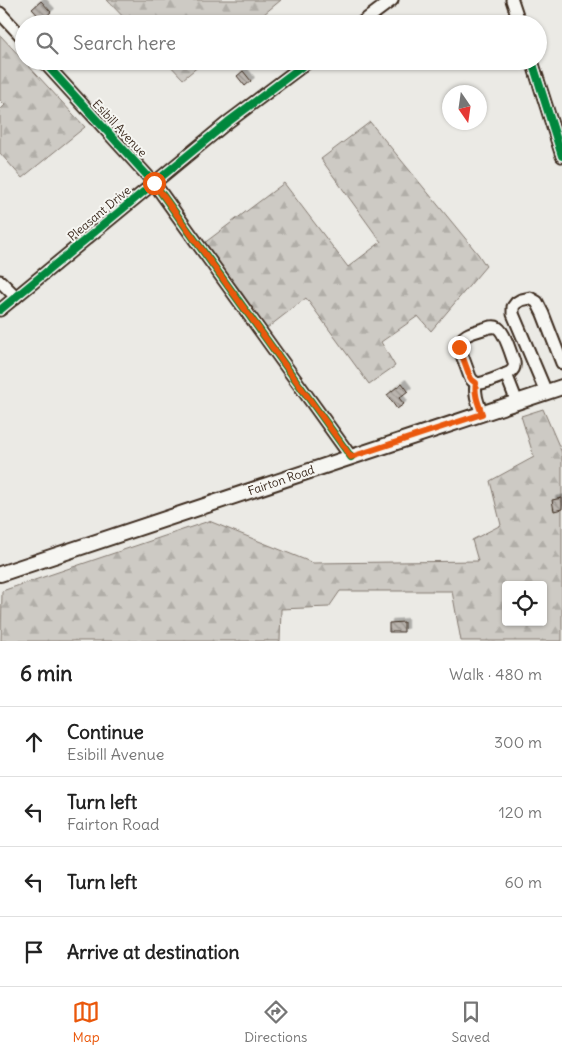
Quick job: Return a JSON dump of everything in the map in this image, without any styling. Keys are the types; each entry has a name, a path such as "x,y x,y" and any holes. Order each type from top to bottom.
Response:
{"main road":[{"name":"Fairton Road","path":"0,574 562,387"}],"street":[{"path":"372,15 392,0"},
{"path":"512,0 517,15"},
{"path":"0,13 15,30"},
{"name":"Esibill Avenue","path":"52,70 154,183 351,457"},
{"name":"Pleasant Drive","path":"0,310 228,122 296,70"},
{"path":"535,70 562,156"},
{"path":"0,281 16,297"},
{"path":"546,392 513,314 513,307 516,303 526,298 537,302 562,363"},
{"path":"490,327 496,327 504,334 514,362 512,371 506,374 482,383 476,383 470,377 459,342 467,335 490,327"},
{"path":"506,374 517,402"},
{"path":"476,383 475,391 482,414"}],"green space":[{"path":"107,0 281,0 263,15 121,15"},
{"path":"0,35 15,51 15,70 32,70 85,127 22,178 0,153 0,110 5,105 0,100"},
{"path":"174,70 194,70 183,79"},
{"path":"370,122 486,266 431,331 418,316 381,342 395,366 369,384 306,298 262,332 199,247 284,183 348,267 381,242 321,159"},
{"path":"543,409 562,453 562,641 461,641 452,591 340,591 329,607 281,609 280,641 1,641 2,591 209,521 313,563 478,561 472,540 501,525 490,481 534,457 521,416"}],"building":[{"path":"41,1 51,12 48,15 37,15 32,9"},
{"path":"243,71 251,81 245,86 237,76"},
{"path":"402,383 408,391 399,398 404,404 397,409 387,395"},
{"path":"562,498 562,509 554,511 552,500"},
{"path":"404,622 404,632 389,632 389,623"}],"cycle path":[{"path":"51,70 154,183 351,457"},
{"path":"0,310 228,122 297,70"},
{"path":"535,70 562,156"}],"route":[{"path":"154,183 351,457 482,414 475,391 476,383 470,377 459,347"}]}
